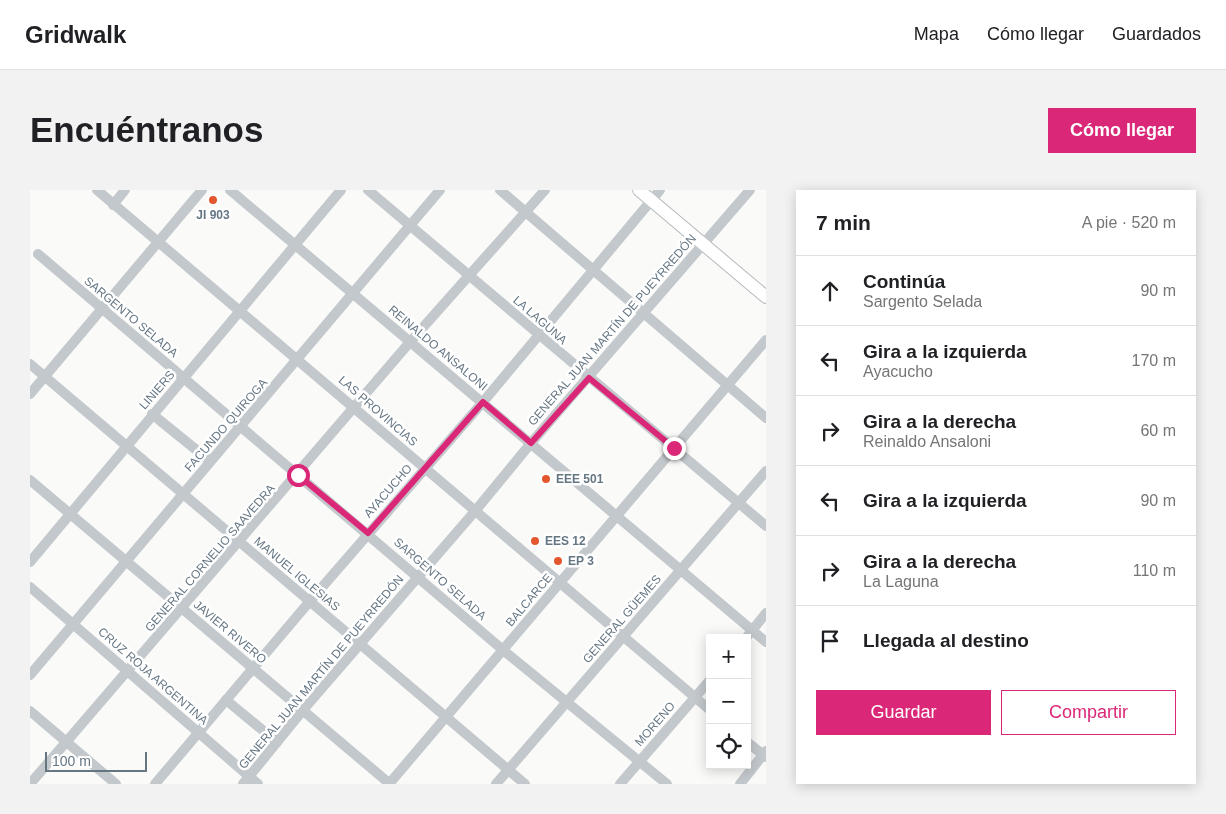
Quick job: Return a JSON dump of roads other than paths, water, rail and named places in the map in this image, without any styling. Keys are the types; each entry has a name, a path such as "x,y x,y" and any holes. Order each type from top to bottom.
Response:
{"main road":[{"path":"640,190 656,195 702,244 766,297"}],"street":[{"name":"LAS PROVINCIAS","path":"97,190 706,707"},
{"path":"113,204 125,190"},
{"path":"30,394 157,241 202,190"},
{"name":"REINALDO ANSALONI","path":"230,190 680,570 749,634"},
{"name":"LINIERS","path":"30,562 341,190"},
{"name":"LA LAGUNA","path":"368,190 766,526"},
{"name":"FACUNDO QUIROGA","path":"30,675 184,495 210,461 299,360 352,292 440,190"},
{"path":"500,190 766,418"},
{"name":"GENERAL CORNELIO SAAVEDRA","path":"30,784 129,672 410,342 545,190"},
{"name":"GENERAL JUAN MARTÍN DE PUEYRREDÓN","path":"246,780 303,710 476,510 531,443 750,190"},
{"name":"AYACUCHO","path":"155,784 368,533 483,402 656,195"},
{"name":"SARGENTO SELADA","path":"38,254 368,533 503,650 667,784"},
{"name":"BALCARCE","path":"389,784 674,448 729,386 766,340"},
{"name":"MANUEL IGLESIAS","path":"30,364 526,784"},
{"path":"152,414 210,461"},
{"name":"GENERAL GÜEMES","path":"496,784 766,471"},
{"name":"JAVIER RIVERO","path":"30,480 389,784"},
{"name":"CRUZ ROJA ARGENTINA","path":"30,588 199,732 246,780 258,784"},
{"path":"749,634 766,613"},
{"name":"REINALDO ANSALONI","path":"751,635 766,642"},
{"name":"MORENO","path":"620,784 706,685"},
{"path":"226,700 277,742"},
{"path":"30,711 116,784"},
{"path":"740,784 765,754 751,745"}],"place":[{"name":"JI 903","path":"213,200"},
{"name":"EEE 501","path":"546,479"},
{"name":"EES 12","path":"535,541"},
{"name":"EP 3","path":"558,561"}]}
